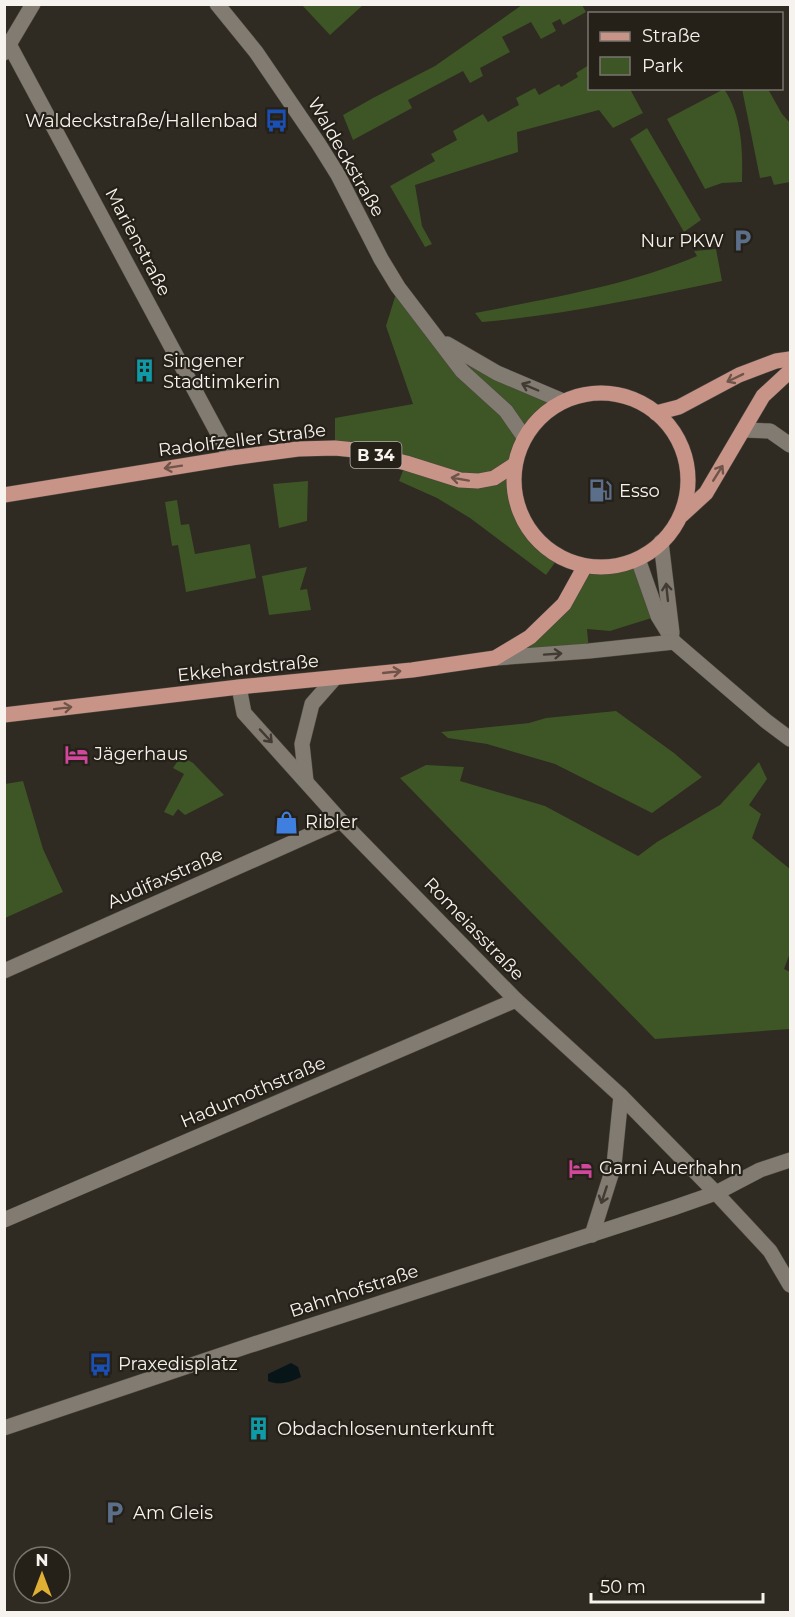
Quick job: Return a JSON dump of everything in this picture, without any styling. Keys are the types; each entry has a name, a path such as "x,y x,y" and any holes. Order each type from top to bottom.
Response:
{"main road":[{"path":"656,413 679,407 739,375 790,358"},
{"path":"680,517 688,484 683,451 676,436 656,413 635,400 611,393 586,394 563,401 541,416 524,437 514,465 514,494 523,520 538,541 560,557 585,566 610,566 638,559 661,542 680,517 706,493 764,396 790,371"},
{"name":"Radolfzeller Straße","path":"4,495 231,458 298,450 335,448 354,450 460,480 478,481 494,478 514,465"},
{"name":"Ekkehardstraße","path":"4,715 240,687 334,679 495,658 530,637 564,604 585,566"}],"street":[{"path":"7,50 33,4"},
{"name":"Waldeckstraße","path":"217,4 256,52 318,143 338,175 398,287 462,370 506,411 524,437"},
{"name":"Marienstraße","path":"7,50 231,458"},
{"name":"Waldeckstraße","path":"434,335 497,373 563,401"},
{"path":"744,430 770,431 790,445"},
{"path":"661,542 674,642"},
{"path":"638,559 658,616 674,642 790,739"},
{"name":"Ekkehardstraße","path":"495,658 674,642"},
{"path":"306,781 302,744 312,704 334,679"},
{"name":"Romeiasstraße","path":"240,687 244,713 340,821 516,1000 621,1096 716,1193 770,1251 790,1285"},
{"name":"Audifaxstraße","path":"4,970 340,821"},
{"name":"Hadumothstraße","path":"4,1220 516,1000"},
{"path":"592,1235 614,1165 621,1096"},
{"path":"716,1193 760,1170 790,1160"},
{"name":"Bahnhofstraße","path":"4,1428 716,1193"}],"green space":[{"path":"302,5 363,5 330,35"},
{"path":"522,5 582,5 586,12 563,25 560,19 552,23 556,31 541,39 531,22 502,37 510,52 480,68 483,76 470,83 463,71 408,100 412,108 353,140 343,115 435,66"},
{"path":"588,66 588,90 631,90 643,113 613,128 599,110 517,132 518,152 415,185 422,226 432,244 425,247 390,186 435,161 431,154 457,140 453,131 483,114 488,122 519,105 516,98 535,88 539,95 559,84 561,87 578,77 576,73"},
{"path":"725,90 735,110 738,122 742,182 722,183 705,189 667,119"},
{"path":"742,90 769,90 782,114 790,123 790,182 774,185 771,176 760,178"},
{"path":"647,128 701,220 684,232 630,139"},
{"path":"716,249 722,281 632,300 542,315 482,322 475,313 615,283 697,256 694,251"},
{"path":"398,287 434,335 563,401 542,415 529,431 521,446 514,478 519,511 527,526 539,543 559,557 546,575 470,518 437,498 399,481 406,463 335,448 335,418 413,404 386,326"},
{"path":"308,481 307,521 279,528 273,484"},
{"path":"177,500 181,525 189,524 195,554 250,544 256,578 186,592 178,545 172,546 165,502"},
{"path":"638,559 658,616 610,631 587,629 589,651 495,658 530,637 585,566 610,566"},
{"path":"307,567 300,590 307,589 311,610 269,615 262,576"},
{"path":"616,711 674,753 702,777 652,813 555,764 487,744 448,738 441,732 529,723 546,718"},
{"path":"188,760 224,795 185,815 178,809 173,816 164,812 184,774 173,768 177,762"},
{"path":"759,762 767,779 749,805 761,814 752,838 790,869 790,953 784,969 790,972 790,1029 655,1039 400,778 426,765 464,767 460,781 545,806 638,856 657,842 720,805"},
{"path":"23,781 43,849 63,892 5,918 5,784"}],"shaded area":[{"path":"291,1363 298,1367 301,1377 281,1383 268,1381 268,1374"}],"place":[{"name":"Waldeckstraße/Hallenbad","path":"276,121"},
{"name":"Nur PKW","path":"742,241"},
{"name":"Singener Stadtimkerin","path":"145,371"},
{"name":"Esso","path":"601,491"},
{"name":"Jägerhaus","path":"76,754"},
{"name":"Ribler","path":"287,822"},
{"name":"Garni Auerhahn","path":"581,1168"},
{"name":"Praxedisplatz","path":"100,1364"},
{"name":"Obdachlosenunterkunft","path":"259,1429"},
{"name":"Am Gleis","path":"115,1513"}]}
